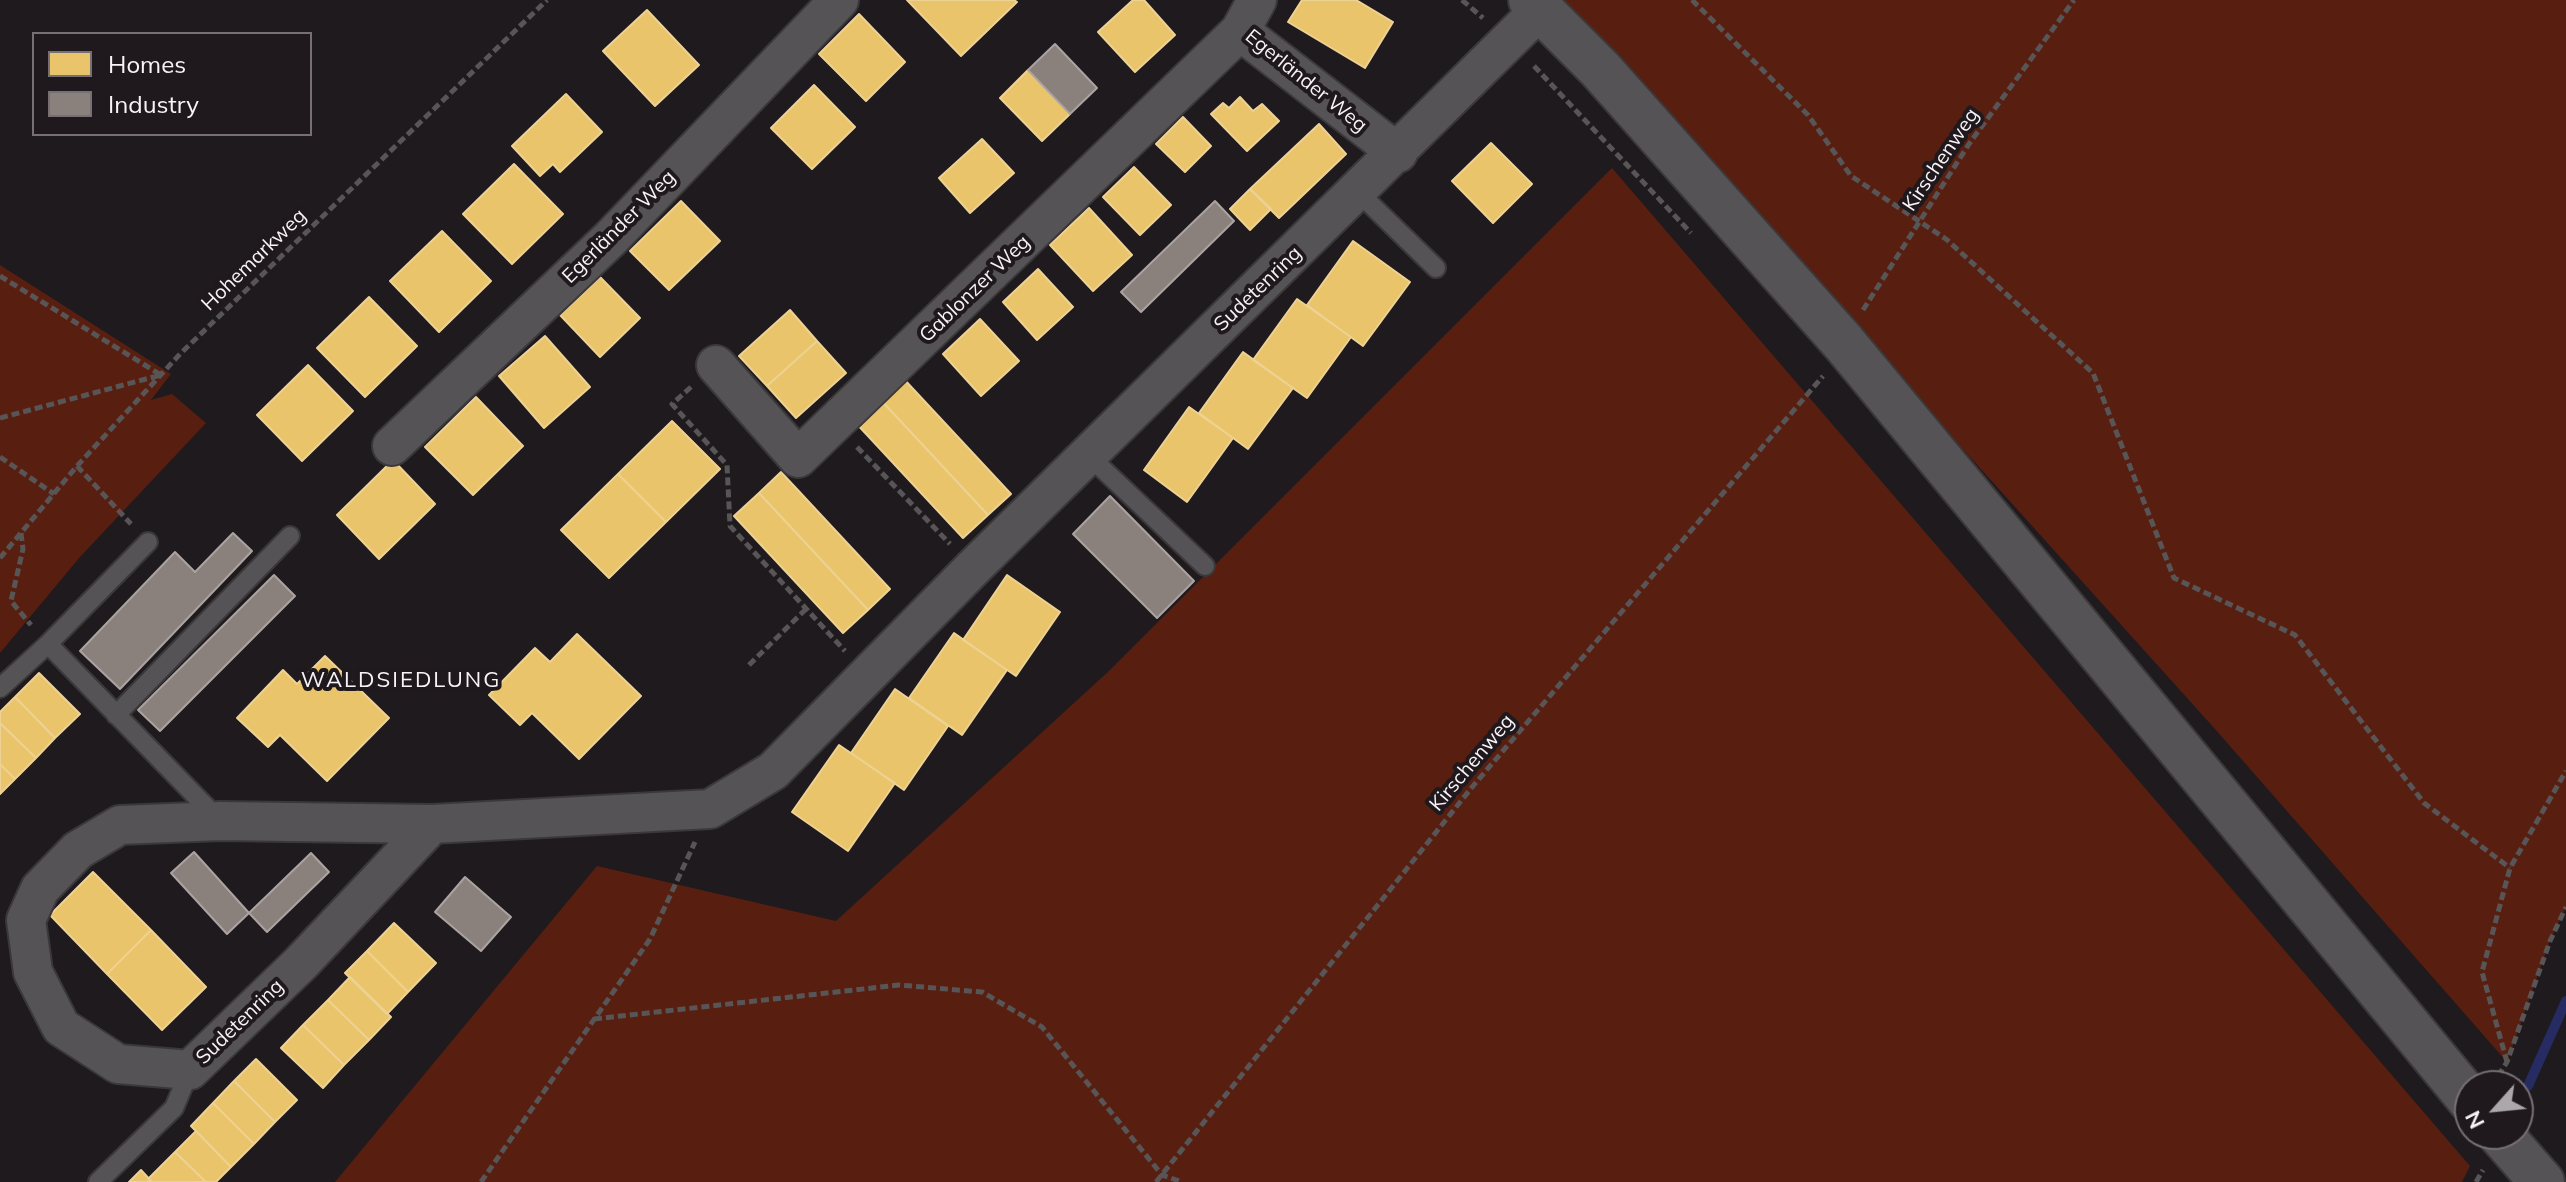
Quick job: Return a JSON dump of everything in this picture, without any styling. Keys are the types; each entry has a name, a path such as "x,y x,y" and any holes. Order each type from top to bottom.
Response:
{"main road":[{"path":"1536,4 1827,360 2454,1082"},
{"path":"2514,1150 2542,1182"}],"street":[{"name":"Egerländer Weg","path":"392,446 611,238 839,0"},
{"name":"Sudetenring","path":"432,824 301,963 190,1070 118,1064 61,1027 33,972 13,918 78,850 120,825 220,821 432,824 710,809 773,771 973,568 1510,41 1536,4"},
{"name":"Egerländer Weg","path":"1248,16 1398,153"},
{"name":"Gablonzer Weg","path":"716,365 798,458 1248,16"}],"lane":[{"path":"1358,192 1436,268"},
{"path":"1088,455 1205,566"},
{"path":"116,715 290,536"},
{"path":"0,688 148,542"},
{"path":"48,644 220,821"},
{"path":"98,1182 174,1108 190,1070"}],"path":[{"name":"Hohemarkweg","path":"0,558 77,466 161,375 547,0"},
{"path":"1462,0 1510,41 1697,240"},
{"path":"1692,0 1808,115 1851,176 1946,239 2093,373 2174,578 2295,635 2424,803 2510,868"},
{"name":"Kirschenweg","path":"1156,1182 1473,786 1827,360 1969,144 2074,0"},
{"path":"0,276 161,375"},
{"path":"716,365 672,404 727,465 730,526 868,675"},
{"path":"0,418 161,375"},
{"path":"835,424 973,568"},
{"path":"0,457 23,469 54,494"},
{"path":"77,466 148,542"},
{"path":"21,533 23,549 11,601 48,644"},
{"path":"749,665 806,609"},
{"path":"2507,1062 2482,972 2510,868 2566,771"},
{"path":"481,1182 650,939 710,809"},
{"path":"2502,1070 2550,941 2566,907"},
{"path":"594,1019 899,985 982,992 1042,1027 1162,1175 1182,1182"}],"shaded area":[{"path":"1555,0 2566,0 2566,907 2550,941 2507,1062 2215,729"},
{"path":"1612,168 2470,1166 2462,1182 335,1182 597,866 836,921 1110,670"},
{"path":"0,265 171,374 151,400 172,394 206,423 80,557 0,653"}],"building: Homes":[{"path":"907,0 1014,0 1017,2 961,56"},
{"path":"1133,0 1144,0 1175,35 1135,72 1098,32"},
{"path":"1302,0 1356,0 1393,22 1365,68 1288,22"},
{"path":"647,10 699,65 655,106 603,51"},
{"path":"859,14 905,62 866,101 819,54"},
{"path":"1028,70 1070,114 1042,141 1000,98"},
{"path":"814,85 855,127 812,169 771,128"},
{"path":"566,94 602,132 560,172 553,164 540,176 512,146"},
{"path":"1240,97 1253,111 1262,104 1279,121 1247,151 1211,114 1223,103 1229,108"},
{"path":"1183,117 1211,146 1185,172 1156,144"},
{"path":"1319,124 1346,154 1279,218 1250,189"},
{"path":"982,139 1014,173 970,213 939,178"},
{"path":"1491,143 1532,184 1493,223 1452,181"},
{"path":"514,164 563,214 512,264 463,214"},
{"path":"1134,167 1171,205 1140,235 1103,197"},
{"path":"1250,189 1271,209 1250,230 1230,209"},
{"path":"681,201 720,241 669,290 630,251"},
{"path":"1089,208 1132,255 1093,291 1050,245"},
{"path":"442,231 491,281 439,332 390,281"},
{"path":"1353,241 1410,282 1363,346 1307,305"},
{"path":"1038,269 1073,307 1037,340 1003,302"},
{"path":"600,277 640,318 600,357 560,315"},
{"path":"369,297 417,346 365,397 317,348"},
{"path":"1297,299 1351,337 1307,398 1253,360"},
{"path":"790,310 817,341 767,386 739,356"},
{"path":"980,319 1019,361 981,396 943,354"},
{"path":"545,336 590,387 544,428 499,376"},
{"path":"817,341 846,373 796,418 767,386"},
{"path":"1243,352 1293,388 1248,449 1199,413"},
{"path":"308,365 353,411 302,461 257,415"},
{"path":"902,377 1011,494 988,515 879,398"},
{"path":"476,397 523,446 473,495 425,447"},
{"path":"879,398 988,515 963,538 854,421"},
{"path":"1189,407 1233,438 1187,502 1144,470"},
{"path":"672,421 720,469 666,522 618,474"},
{"path":"393,460 435,504 379,559 337,515"},
{"path":"781,472 890,589 868,610 759,493"},
{"path":"618,474 666,522 609,578 561,530"},
{"path":"759,493 868,610 843,633 734,516"},
{"path":"1007,575 1060,612 1016,676 963,640"},
{"path":"954,633 1007,670 962,735 909,698"},
{"path":"577,634 641,696 579,759 532,713 520,725 489,695 535,648 550,662"},
{"path":"325,656 389,718 327,781 280,735 268,747 237,718 283,670 297,684"},
{"path":"39,673 80,714 55,738 15,697"},
{"path":"895,689 948,726 904,790 851,753"},
{"path":"15,697 55,738 36,758 0,723 0,712"},
{"path":"0,723 36,758 15,779 0,764"},
{"path":"839,745 895,783 848,851 792,812"},
{"path":"0,764 15,779 0,794"},
{"path":"93,872 151,930 107,974 50,915"},
{"path":"394,923 436,963 408,992 367,951"},
{"path":"151,930 206,987 162,1030 107,974"},
{"path":"367,951 408,992 387,1014 345,973"},
{"path":"350,977 391,1017 369,1040 328,1000"},
{"path":"328,1000 369,1040 344,1065 303,1025"},
{"path":"303,1025 344,1065 323,1088 281,1048"},
{"path":"256,1059 297,1100 275,1122 234,1081"},
{"path":"234,1081 275,1122 254,1144 213,1103"},
{"path":"213,1103 254,1144 231,1167 191,1126"},
{"path":"196,1131 231,1167 216,1182 206,1182 175,1152"},
{"path":"175,1152 206,1182 152,1182 148,1179"},
{"path":"141,1170 152,1182 129,1182"}],"building: Industry":[{"path":"1055,44 1097,88 1070,114 1028,70"},
{"path":"1215,201 1234,221 1141,312 1121,292"},
{"path":"1110,496 1194,581 1157,618 1073,534"},
{"path":"233,533 252,551 120,689 80,651 175,552 195,572"},
{"path":"274,575 295,596 160,731 138,710"},
{"path":"194,852 249,913 227,934 171,873"},
{"path":"311,853 329,872 267,932 249,913"},
{"path":"465,877 511,917 481,951 435,912"}],"waterway":[{"path":"2534,1073 2566,1001"}],"district":[{"name":"WALDSIEDLUNG","path":"401,680"}]}
